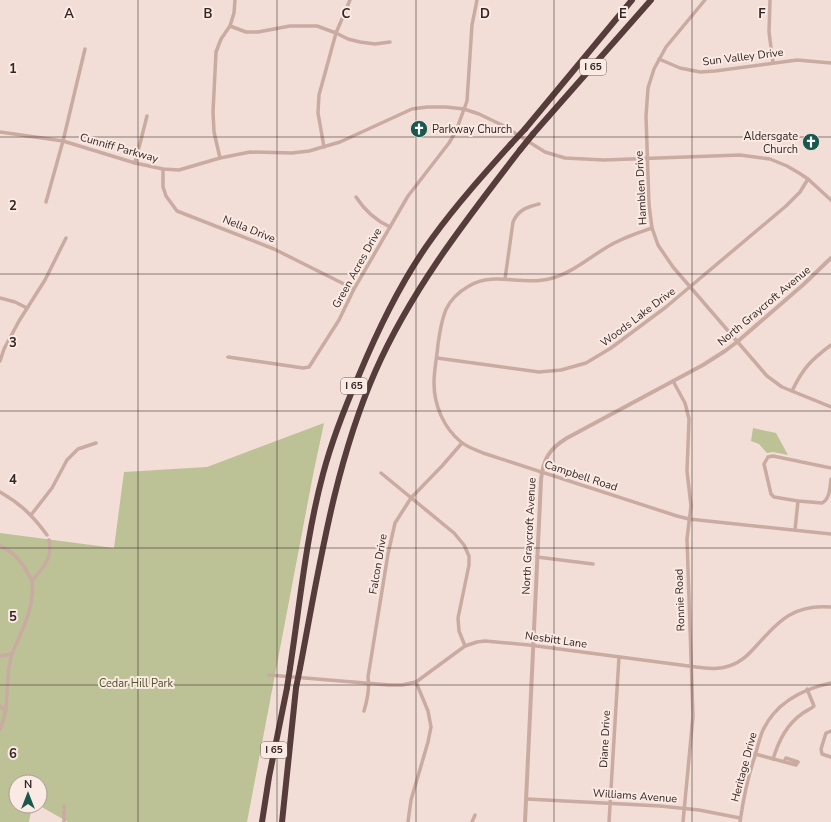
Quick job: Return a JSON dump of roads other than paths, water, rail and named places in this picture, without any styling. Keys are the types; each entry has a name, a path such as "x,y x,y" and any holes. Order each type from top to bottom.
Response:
{"highway":[{"name":"I 65","path":"262,822 269,777 287,688 314,514 323,474 350,395 384,319 433,237 467,194 525,129 632,0"},
{"name":"I 65","path":"278,822 286,778 296,688 330,514 353,430 372,378 400,322 425,279 450,241 520,150 651,0"},
{"path":"282,822 286,778"}],"street":[{"path":"220,158 214,132 213,112 216,52 221,39 230,26 234,13 235,0"},
{"path":"324,147 318,113 319,95 336,33 350,0"},
{"path":"464,109 467,101 472,25 477,0"},
{"name":"Hamblen Drive","path":"705,0 670,42 659,60 648,88 646,104 649,205 652,228 658,245 690,288 772,380 792,391 831,407"},
{"path":"770,0 769,32 773,63"},
{"path":"230,26 246,32 258,32 301,25 317,26 348,39 360,42 375,44 390,42"},
{"path":"46,202 63,141 84,49"},
{"name":"Sun Valley Drive","path":"659,60 680,68 700,72 797,60 831,63"},
{"name":"Cunniff Parkway","path":"0,132 63,141 135,164 179,170 220,158 250,152 292,153 309,151 340,142 412,109 446,107 464,109 479,114 502,125 539,149 554,155 582,159 740,155 760,157 787,166 808,179 831,200"},
{"name":"Green Acres Drive","path":"228,357 303,368 309,367 339,320 354,289 408,196 449,143 456,131 464,109"},
{"path":"135,164 147,116"},
{"name":"Nella Drive","path":"163,169 163,187 166,196 177,211 274,249 354,289"},
{"name":"Woods Lake Drive","path":"436,358 532,371 572,368 594,359 612,348 661,312 690,288 786,206 804,188 808,179"},
{"path":"356,197 369,214 381,223 390,227"},
{"path":"539,204 527,207 515,216 512,222 505,279 539,281 560,276 574,269 616,242 652,228"},
{"path":"0,361 4,349 21,317 45,280 66,238"},
{"name":"North Graycroft Avenue","path":"526,822 541,472 545,458 561,442 715,358 737,342 804,284 831,258"},
{"name":"Campbell Road","path":"505,279 483,280 468,286 448,305 443,317 436,358 434,383 436,401 446,424 462,443 483,453 689,519 831,534"},
{"path":"0,298 15,302 27,308"},
{"path":"792,391 804,368 831,345"},
{"name":"Ronnie Road","path":"673,381 685,403 689,419 687,471 691,497 687,539 693,716 683,822"},
{"path":"31,515 52,488 67,460 78,448 96,443"},
{"name":"Falcon Drive","path":"364,712 390,541 395,523 411,498 462,443"},
{"path":"831,468 777,456 768,457 764,464 764,470 771,494 774,497 822,503 825,502 828,497 831,479"},
{"path":"381,473 458,537 468,553 469,568 458,618 459,632 465,646"},
{"path":"0,492 15,500 31,515 47,535"},
{"path":"796,530 798,501"},
{"path":"32,581 50,557 50,540"},
{"path":"0,546 17,557 32,581 31,607 12,654 7,676 6,711 0,729"},
{"path":"537,558 593,564"},
{"name":"Nesbitt Lane","path":"269,675 369,684 396,685 416,682 465,646 485,641 717,668 735,664 748,655 774,627 788,615 798,610 810,607 831,606"},
{"path":"0,656 12,654"},
{"name":"Diane Drive","path":"609,822 618,657"},
{"path":"408,822 411,800 431,727 430,715 416,682"},
{"name":"Heritage Drive","path":"740,820 745,792 755,754 763,731 772,716 786,702 808,690 831,683"},
{"path":"773,759 779,741 787,728 802,713 813,708 814,705 808,690"},
{"path":"0,706 6,711"},
{"path":"831,731 827,731 821,749 822,754 831,757"},
{"path":"755,754 784,762"},
{"name":"Williams Avenue","path":"527,799 610,802 685,808 740,820"},
{"path":"64,806 64,822"},
{"path":"472,822 475,815"}],"place":[{"name":"Parkway Church","path":"419,129"},
{"name":"Aldersgate Church","path":"811,142"}],"park label":[{"name":"Cedar Hill Park","path":"136,683"}]}
